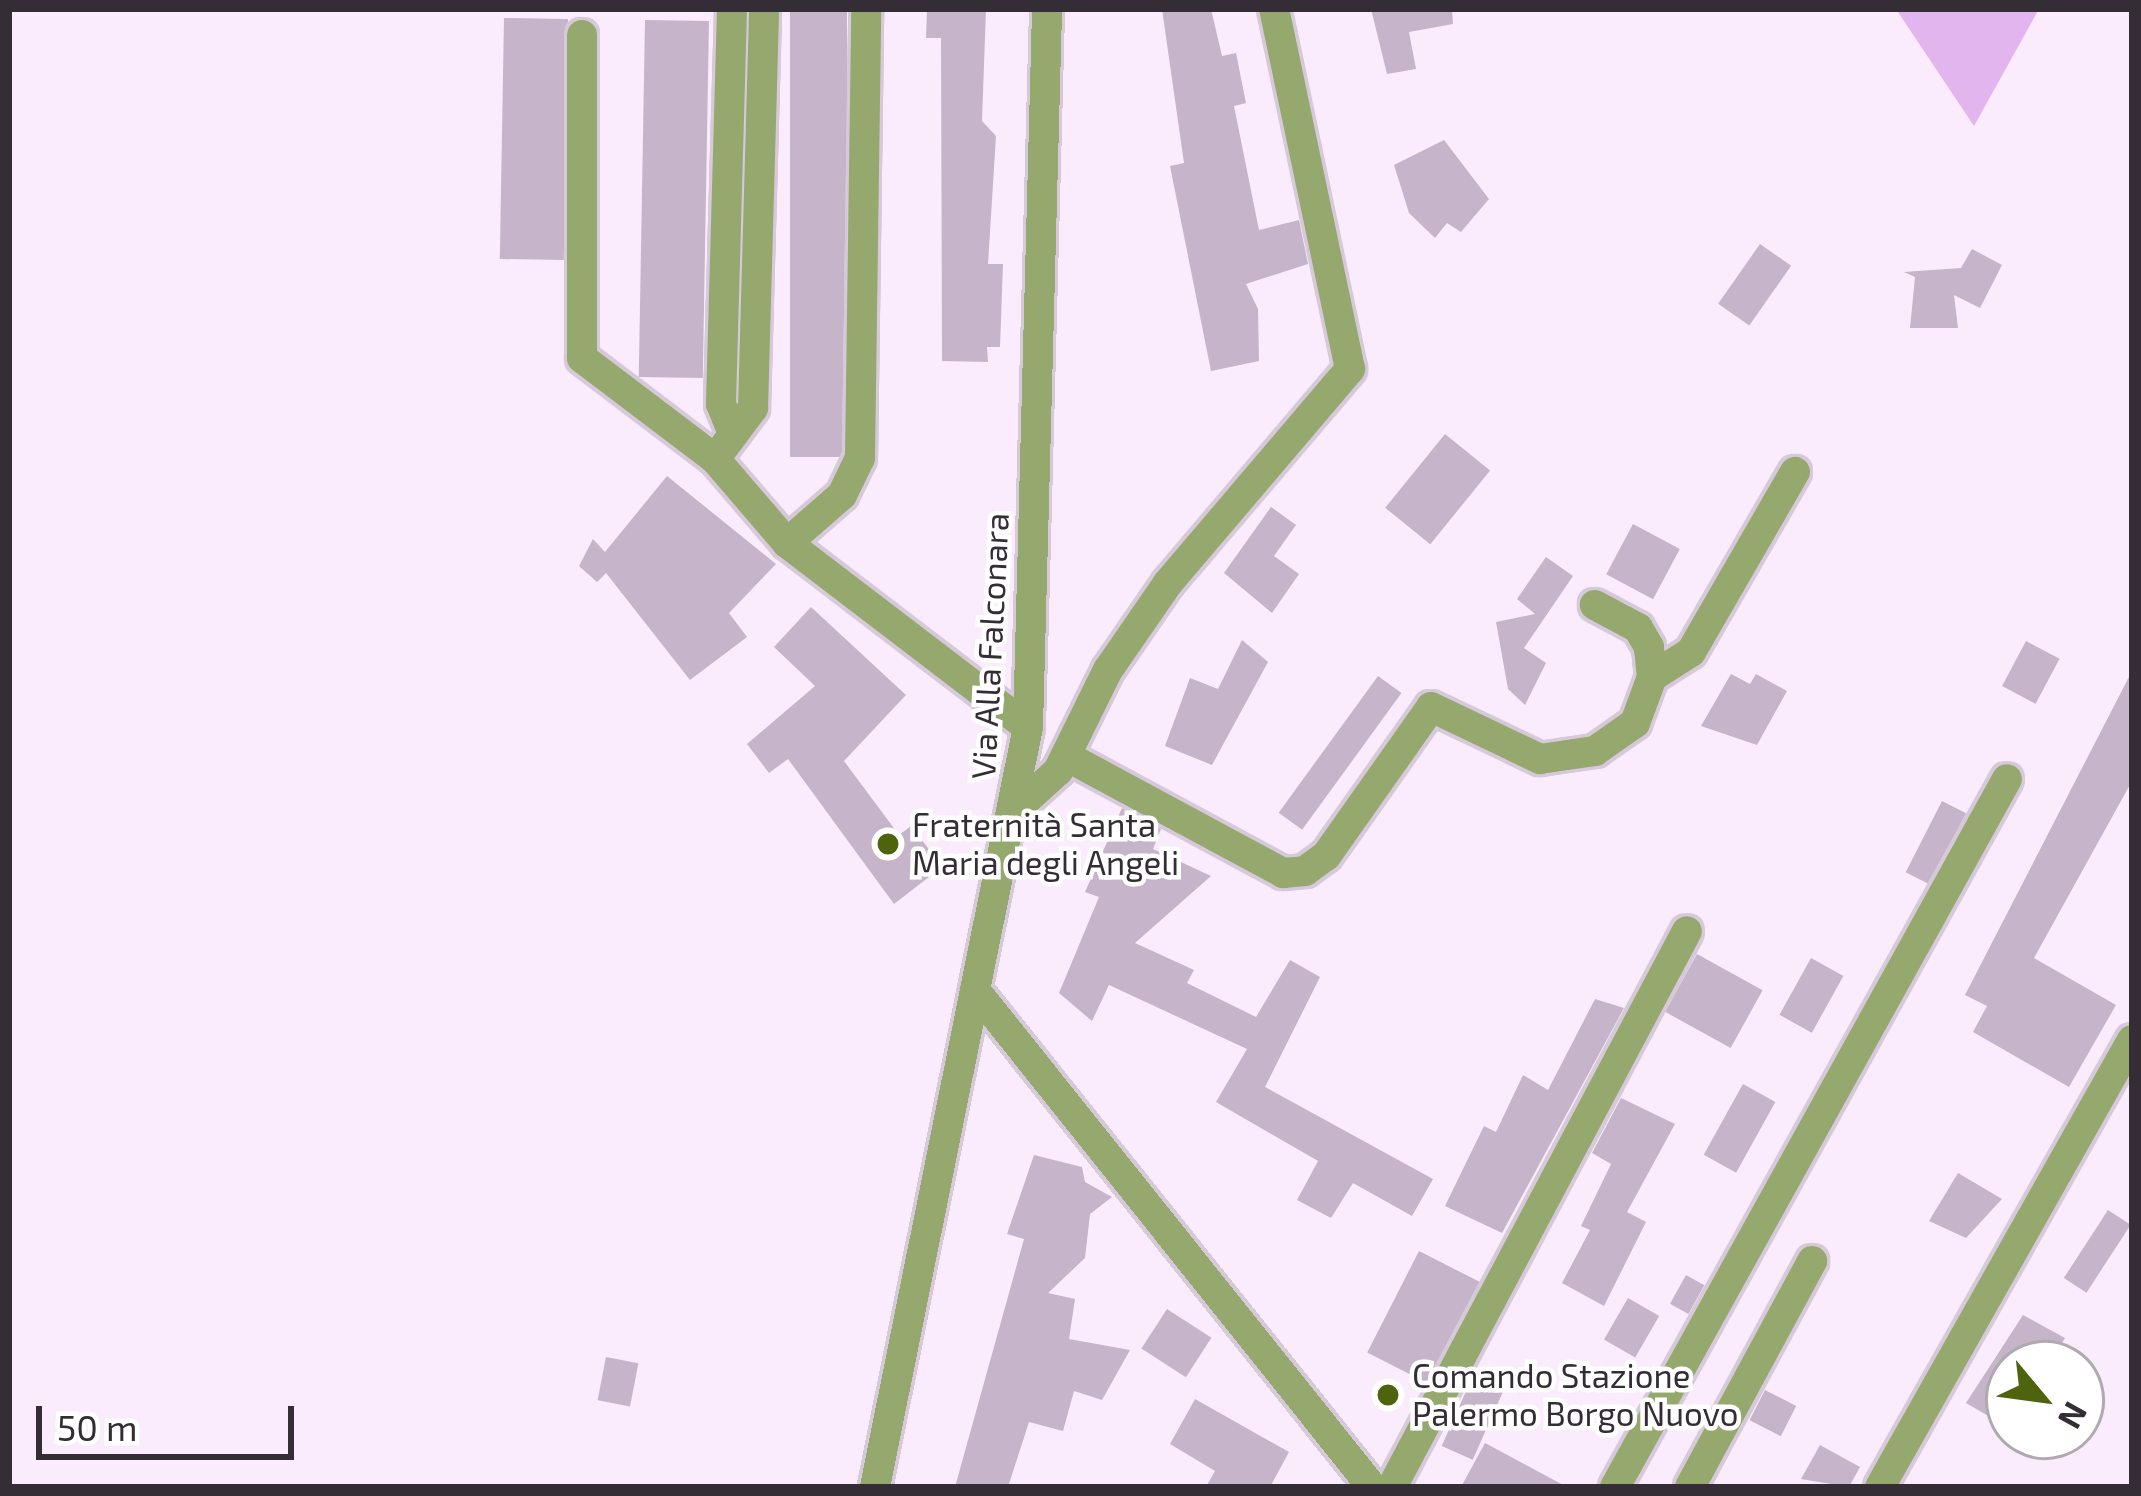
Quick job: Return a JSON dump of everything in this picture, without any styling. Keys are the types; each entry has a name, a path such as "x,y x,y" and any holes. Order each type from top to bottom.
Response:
{"street":[{"path":"732,9 721,404 733,434"},
{"path":"715,460 752,408 764,9"},
{"path":"788,543 842,495 860,458 866,9"},
{"name":"Via Alla Falconara","path":"875,1487 975,990 1018,807 1028,727 1047,9"},
{"path":"1018,807 1066,756 1108,670 1168,583 1350,369 1274,9"},
{"path":"581,35 582,358 715,460 788,543 1028,727"},
{"path":"1652,677 1691,652 1795,472"},
{"path":"1066,756 1283,873 1305,871 1326,856 1431,707 1502,748 1568,757 1636,723 1652,677 1638,628 1595,605"},
{"path":"1615,1487 2007,779"},
{"path":"1392,1487 1688,931"},
{"path":"975,990 1372,1487"},
{"path":"1880,1487 2132,1040"},
{"path":"1690,1487 1812,1261"}],"shaded area":[{"path":"1896,9 2039,9 1974,126"}],"building":[{"path":"790,9 847,9 847,457 790,457"},
{"path":"927,9 986,9 982,121 996,136 988,264 1003,264 1000,347 987,347 988,362 942,361 941,38 926,38"},
{"path":"1162,9 1211,9 1222,56 1236,53 1246,103 1234,106 1259,230 1299,220 1308,264 1246,284 1258,309 1259,361 1211,371 1170,166 1184,163"},
{"path":"1371,9 1452,9 1453,24 1409,32 1416,69 1387,74"},
{"path":"504,18 568,19 564,260 500,259"},
{"path":"645,20 709,21 703,378 639,377"},
{"path":"1444,140 1489,199 1461,232 1447,223 1435,238 1409,213 1394,165"},
{"path":"1760,244 1791,266 1749,326 1718,304"},
{"path":"1972,249 2002,265 1980,308 1954,295 1958,328 1910,328 1915,277 1904,272 1961,268"},
{"path":"1445,434 1490,471 1430,544 1385,508"},
{"path":"667,476 776,564 729,613 747,637 690,680 606,573 597,582 579,566 593,539 605,552"},
{"path":"1271,507 1296,525 1274,556 1299,574 1272,613 1224,573"},
{"path":"1633,524 1680,549 1653,599 1606,574"},
{"path":"1546,557 1573,576 1524,648 1546,663 1525,705 1508,689 1496,622 1535,614 1517,599"},
{"path":"811,607 906,695 844,761 899,835 911,826 931,852 918,862 929,877 894,904 788,759 769,773 747,744 815,686 774,647"},
{"path":"1242,640 1268,662 1212,765 1165,746 1190,678 1218,689"},
{"path":"2026,641 2060,659 2036,704 2002,686"},
{"path":"2132,671 2132,781 2034,958 2116,1005 2069,1087 1973,1032 1987,1006 1965,995"},
{"path":"1731,674 1750,684 1756,674 1787,691 1757,745 1701,726"},
{"path":"1378,676 1401,693 1302,830 1279,813"},
{"path":"1942,801 1966,813 1930,885 1906,872"},
{"path":"1122,808 1161,829 1153,849 1211,876 1135,943 1194,970 1187,983 1256,1017 1290,960 1320,977 1265,1087 1433,1179 1412,1216 1353,1183 1331,1218 1297,1200 1318,1161 1216,1102 1247,1049 1109,985 1092,1021 1059,993 1099,897 1085,892"},
{"path":"1697,954 1763,990 1731,1048 1665,1012"},
{"path":"1811,958 1843,976 1812,1033 1779,1015"},
{"path":"1595,999 1624,1008 1502,1233 1445,1206 1484,1126 1496,1132 1523,1075 1548,1090"},
{"path":"1743,1084 1775,1102 1736,1173 1704,1155"},
{"path":"1621,1098 1675,1124 1627,1212 1646,1222 1604,1306 1562,1283 1590,1230 1581,1226 1611,1164 1592,1153"},
{"path":"1034,1155 1082,1167 1085,1182 1112,1197 1090,1214 1085,1258 1048,1293 1075,1299 1069,1339 1130,1350 1102,1400 1074,1391 1063,1431 1029,1422 1008,1487 955,1487 1024,1239 1007,1234"},
{"path":"1958,1173 2002,1199 1966,1238 1929,1221"},
{"path":"2108,1210 2131,1225 2087,1293 2064,1278"},
{"path":"1419,1251 1480,1282 1428,1383 1367,1353"},
{"path":"1686,1275 1704,1285 1688,1314 1670,1304"},
{"path":"1628,1298 1659,1316 1635,1358 1604,1340"},
{"path":"1167,1309 1211,1338 1186,1377 1141,1348"},
{"path":"2023,1315 2065,1338 2064,1340 2007,1340"},
{"path":"606,1357 638,1363 630,1406 598,1400"},
{"path":"1475,1371 1506,1385 1473,1460 1442,1446"},
{"path":"1985,1374 1985,1414 1966,1403"},
{"path":"1765,1390 1796,1406 1781,1436 1750,1420"},
{"path":"1195,1399 1289,1452 1270,1487 1206,1487 1215,1471 1170,1444"},
{"path":"1485,1443 1567,1487 1461,1487"},
{"path":"1820,1445 1860,1467 1849,1487 1801,1479"}],"place":[{"name":"Fraternità Santa Maria degli Angeli","path":"888,844"},
{"name":"Comando Stazione Palermo Borgo Nuovo","path":"1388,1395"}]}
